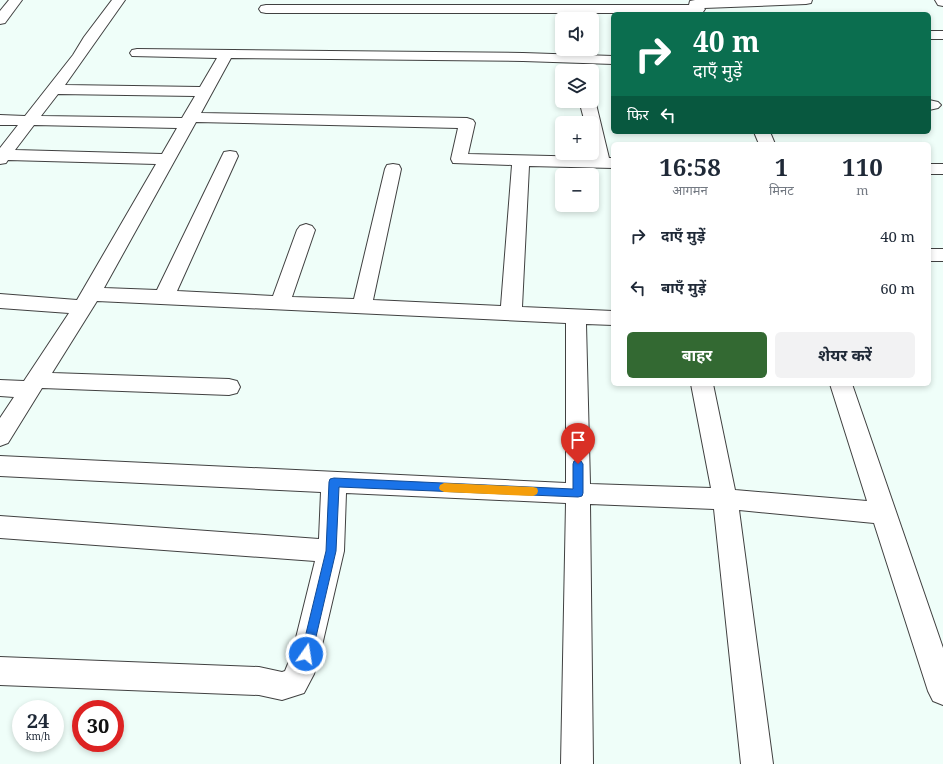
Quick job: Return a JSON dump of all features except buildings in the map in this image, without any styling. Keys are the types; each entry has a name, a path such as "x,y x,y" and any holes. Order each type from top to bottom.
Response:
{"street":[{"path":"0,20 16,0"},
{"path":"1,157 55,89 120,0"},
{"path":"266,9 697,7 806,0"},
{"path":"931,35 943,35"},
{"path":"137,53 523,57 611,60"},
{"path":"0,437 87,300 226,54"},
{"path":"55,89 204,92"},
{"path":"0,120 467,122 459,159 608,163 589,108"},
{"path":"164,297 230,156"},
{"path":"1,157 167,159"},
{"path":"511,313 521,160"},
{"path":"362,306 393,169"},
{"path":"931,169 943,169"},
{"path":"280,302 306,230"},
{"path":"931,255 943,255"},
{"path":"0,301 164,297 611,318"},
{"path":"576,316 578,493 577,764"},
{"path":"0,388 33,385 229,387"},
{"path":"702,386 725,498 757,764"},
{"path":"842,386 943,691"},
{"path":"0,466 578,493 725,498 884,513"},
{"path":"0,671 259,681 282,686 294,683 300,674 306,654 331,551 334,482"},
{"path":"0,527 331,551"}],"slow traffic":[{"path":"444,488 533,491"}],"route":[{"path":"306,654 331,551 334,482 578,493 578,464"}]}
